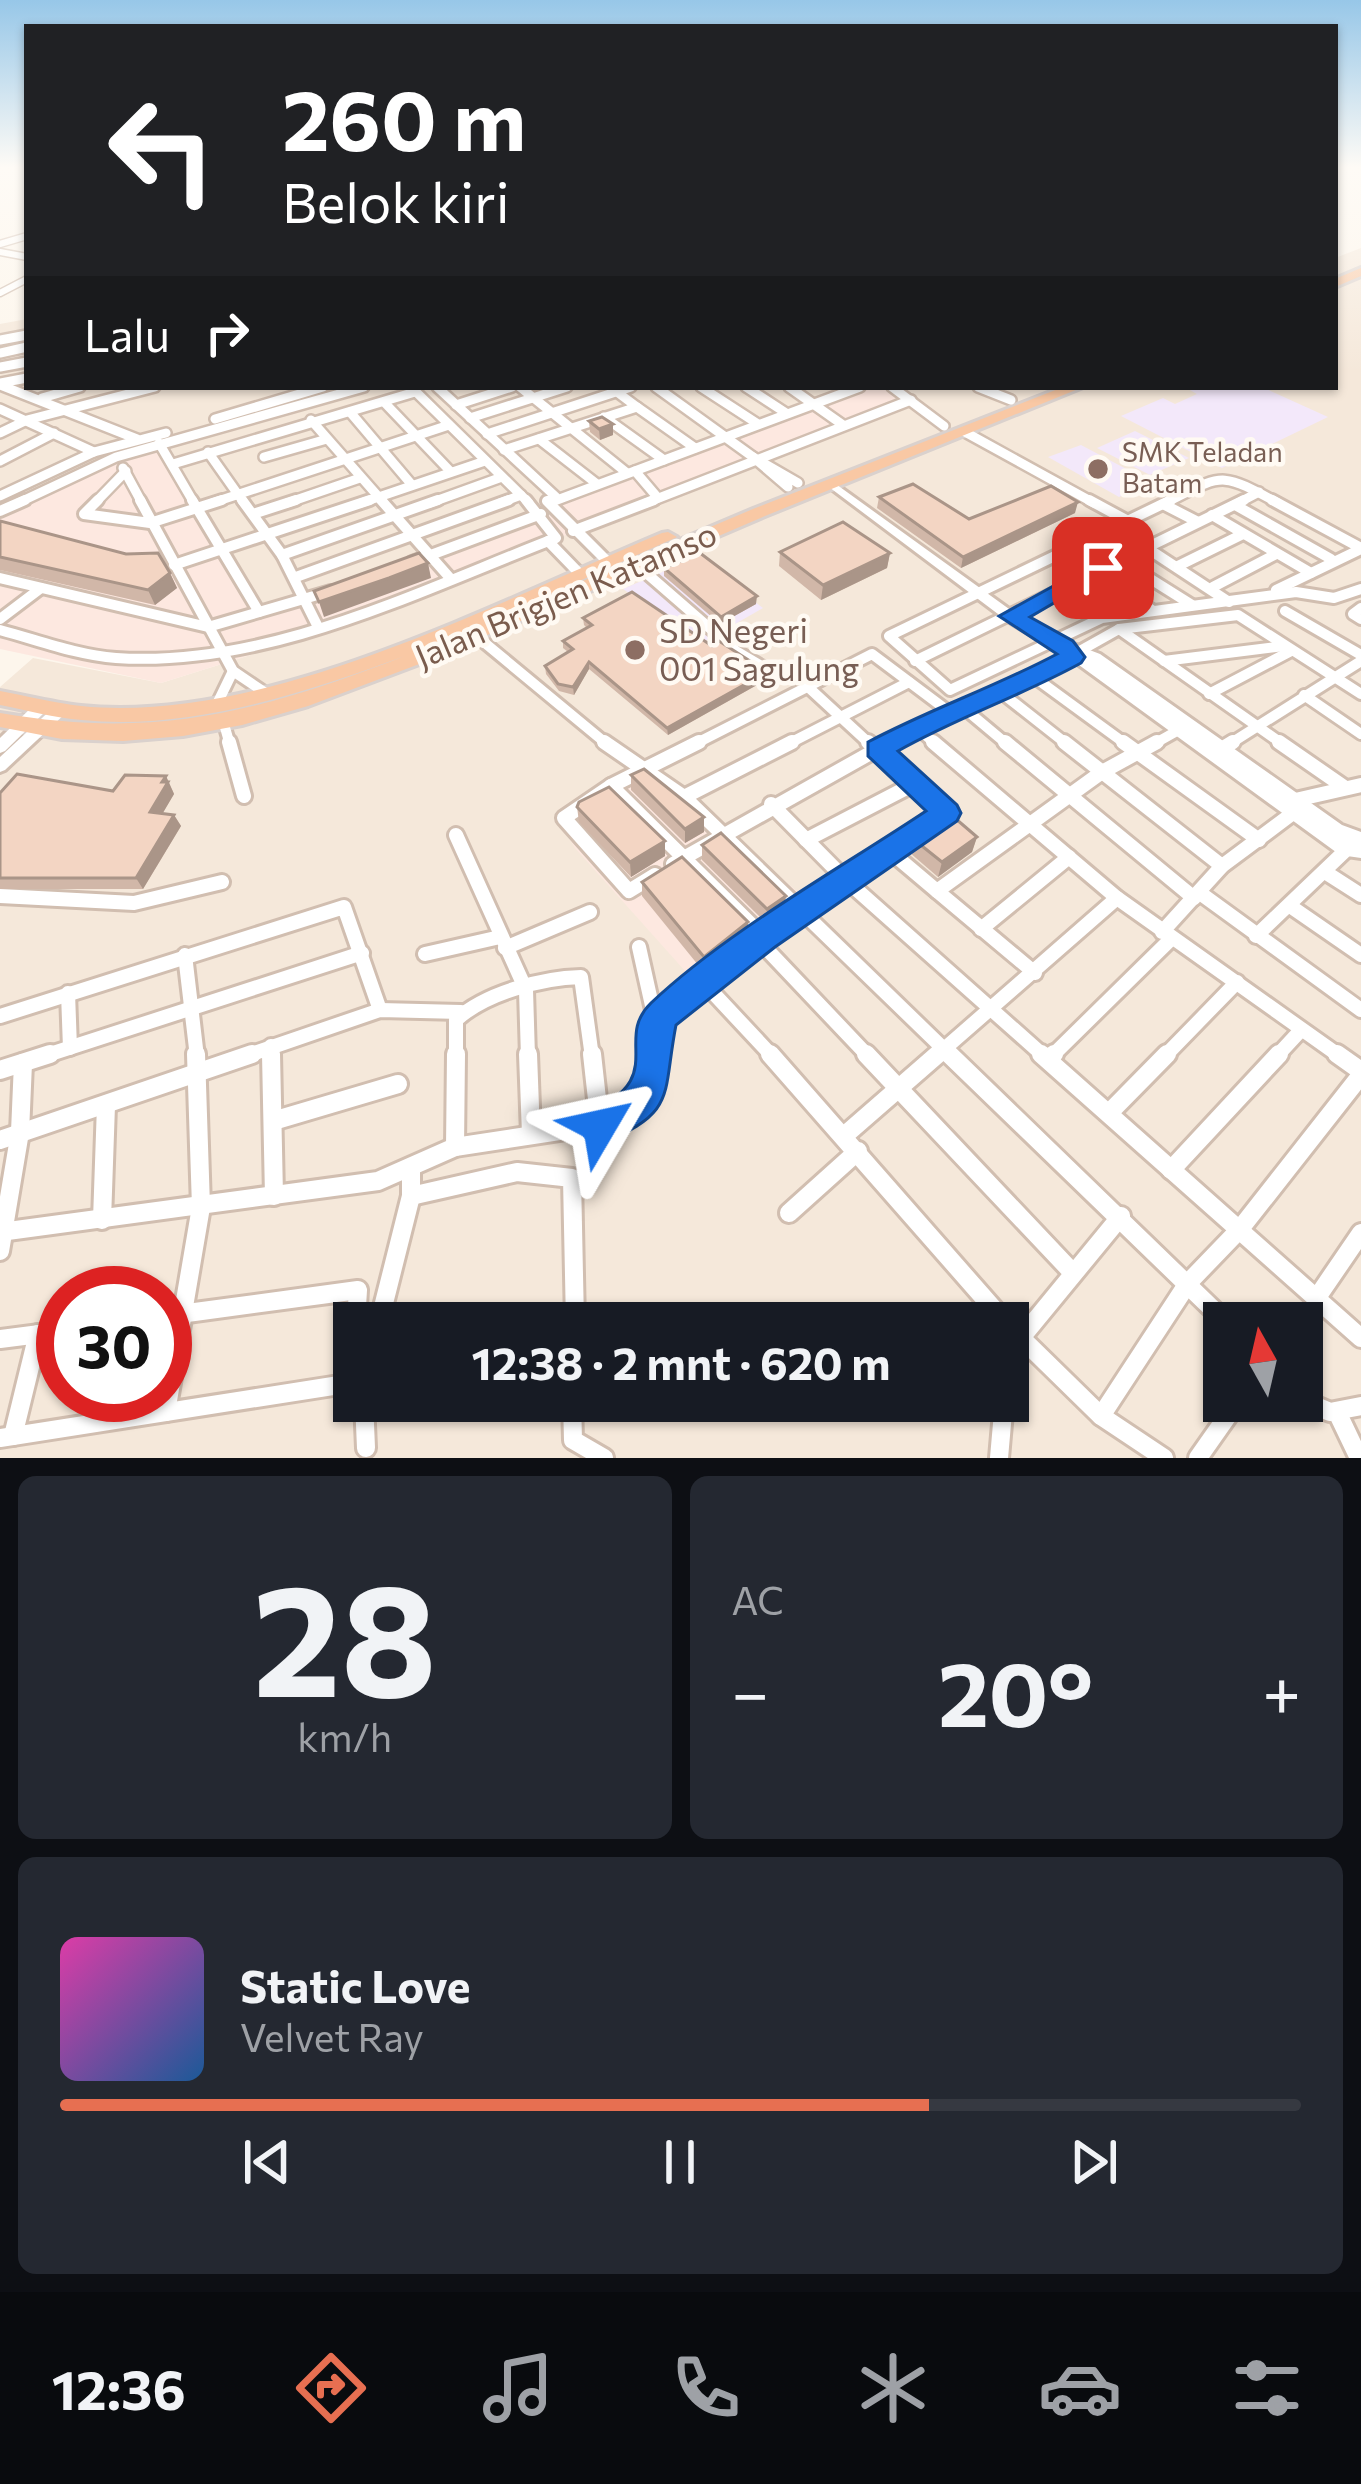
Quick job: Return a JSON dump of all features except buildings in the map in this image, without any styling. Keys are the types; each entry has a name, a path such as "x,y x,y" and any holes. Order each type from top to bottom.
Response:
{"highway":[{"name":"Jalan Brigjen Katamso","path":"0,720 31,727 153,733 224,724 339,692 1069,390"},
{"name":"Jalan Brigjen Katamso","path":"0,698 130,715 217,704 324,677 944,426 1000,394"}],"street":[{"path":"0,340 24,335"},
{"path":"0,384 137,439"},
{"path":"40,398 54,390"},
{"path":"0,434 26,420 144,390"},
{"path":"266,390 276,400"},
{"path":"0,511 137,439 312,390"},
{"path":"3,493 94,452 159,443 353,390"},
{"path":"0,630 120,658 223,652 318,627 548,541 556,532 413,390 173,464"},
{"path":"440,390 556,497"},
{"path":"456,404 505,390"},
{"path":"521,390 631,472 658,498"},
{"path":"470,418 558,390"},
{"path":"487,434 620,390"},
{"path":"624,390 637,407 695,448"},
{"path":"660,390 793,485"},
{"path":"706,390 758,424"},
{"path":"751,390 786,413"},
{"path":"794,390 843,425"},
{"path":"607,561 547,504 841,390"},
{"path":"896,390 944,426"},
{"path":"573,531 910,400"},
{"path":"384,402 450,471"},
{"path":"299,405 450,578"},
{"path":"504,450 637,407"},
{"path":"0,409 94,452"},
{"path":"350,412 412,485"},
{"path":"604,417 664,460"},
{"path":"126,471 83,511 150,523 449,424"},
{"path":"965,432 1128,521"},
{"path":"0,461 54,433"},
{"path":"264,458 327,439"},
{"path":"539,439 597,484"},
{"path":"248,441 279,481"},
{"path":"159,443 259,612"},
{"path":"113,452 233,671 264,692"},
{"path":"208,452 283,555 318,627"},
{"path":"175,565 485,460"},
{"path":"283,555 502,477"},
{"path":"1361,548 1231,477 1216,478 891,633 939,685 956,689 1048,639 1102,618 1296,592 1334,598 1361,589"},
{"path":"256,513 361,478"},
{"path":"833,485 1011,616 1080,654 1353,850 1256,936"},
{"path":"915,661 1259,492"},
{"path":"296,577 520,495"},
{"path":"1163,504 1198,522"},
{"path":"1235,505 1331,559"},
{"path":"390,570 541,514"},
{"path":"1212,514 1311,573"},
{"path":"1178,566 1243,534"},
{"path":"548,541 579,573"},
{"path":"1147,548 1213,586 1229,602"},
{"path":"1264,596 1361,548"},
{"path":"1068,550 1152,610"},
{"path":"150,559 168,551"},
{"path":"1213,586 1276,554"},
{"path":"1122,561 1194,607"},
{"path":"638,566 736,651 773,673"},
{"path":"0,578 208,627 348,585"},
{"path":"0,619 41,588"},
{"path":"1361,608 1353,612 1361,620"},
{"path":"1217,752 1361,658 1285,611"},
{"path":"948,711 872,654 611,786 564,818 629,891 771,804 948,711 1003,694 1119,629 1226,613 1361,694"},
{"path":"1119,629 1344,788"},
{"path":"473,634 587,730 684,796 1207,1302"},
{"path":"1163,661 1288,649"},
{"path":"1209,694 1288,649"},
{"path":"1080,654 1177,731 1217,752"},
{"path":"217,704 233,671"},
{"path":"1034,677 1259,840"},
{"path":"684,796 909,682"},
{"path":"808,686 960,826"},
{"path":"1003,694 1222,866"},
{"path":"1304,695 1361,734"},
{"path":"0,766 51,708"},
{"path":"965,709 1067,798 1361,1010"},
{"path":"224,724 244,796"},
{"path":"0,747 31,727"},
{"path":"917,728 1117,898 1361,1073 1240,1229 1188,1283 1101,1416"},
{"path":"938,891 1102,772 1177,731"},
{"path":"806,840 914,784"},
{"path":"1049,1059 1167,935 1222,866 1299,811 1361,784"},
{"path":"611,786 1073,1273"},
{"path":"771,804 847,881 1361,1337"},
{"path":"1299,811 1361,839"},
{"path":"658,1021 761,939 946,813"},
{"path":"456,835 526,990 531,1134"},
{"path":"974,838 988,851"},
{"path":"892,854 1035,973"},
{"path":"981,929 1069,857"},
{"path":"1325,872 1361,895"},
{"path":"0,896 134,903 222,882"},
{"path":"845,1135 1117,898"},
{"path":"1290,905 1360,952"},
{"path":"0,1016 344,907 380,1010"},
{"path":"425,954 502,942 590,912"},
{"path":"23,1063 20,1132 2,1238 377,1181 455,1147 600,1126 633,1111 652,1083 658,1021 639,947"},
{"path":"0,1070 362,953"},
{"path":"185,955 199,1070 201,1207 186,1266"},
{"path":"0,1139 380,1010 461,1012 581,977 600,1126"},
{"path":"1109,1113 1238,982"},
{"path":"704,983 845,1135 989,1302"},
{"path":"68,993 70,1048"},
{"path":"455,1147 453,1042 461,1012"},
{"path":"1171,1169 1301,1030"},
{"path":"271,1046 274,1196"},
{"path":"273,1121 398,1084"},
{"path":"102,1220 106,1105"},
{"path":"789,1213 858,1150"},
{"path":"385,1302 411,1196 411,1167"},
{"path":"411,1196 494,1176 561,1171 572,1178 575,1302"},
{"path":"1029,1313 1073,1273 1121,1216"},
{"path":"1318,1296 1358,1243"},
{"path":"192,1312 358,1290 357,1302"},
{"path":"0,1340 36,1334"},
{"path":"36,1340 6,1437 102,1422"},
{"path":"1029,1346 1101,1416 1164,1458"},
{"path":"192,1408 333,1386"},
{"path":"1323,1412 1338,1414 1361,1406"},
{"path":"1338,1414 1359,1458"},
{"path":"364,1422 365,1448"},
{"path":"573,1422 574,1440 604,1458"},
{"path":"999,1458 1002,1422"},
{"path":"1198,1458 1223,1422"}],"shaded area":[{"path":"1361,248 1361,1458 0,1458 0,687 33,658 161,683 279,646 565,533 548,515 253,617 153,440 0,504 0,324 24,320 24,390 1338,390 1338,257"},
{"path":"852,390 906,390 919,399 279,646 161,683 0,649 0,504 153,439 254,617 548,515 539,503"},
{"path":"1190,390 1269,390 1328,417 1222,468 1121,416 1163,398 1175,404 1197,394"},
{"path":"1135,431 1189,458 1150,475 1097,448"},
{"name":"SMK Teladan Batam","path":"1081,445 1149,481 1119,497 1048,457"},
{"path":"696,557 763,608 702,643 623,589"},
{"path":"643,759 807,900 694,981 575,848 556,817 566,805"}],"place":[{"name":"SMK Teladan Batam","path":"1098,469"},
{"name":"SD Negeri 001 Sagulung","path":"635,650"}],"route":[{"path":"600,1126 633,1111 652,1083 658,1021 664,1014 764,937 946,813 878,749 948,711 1003,694 1072,657 1064,646 1011,616 1103,568"}]}
